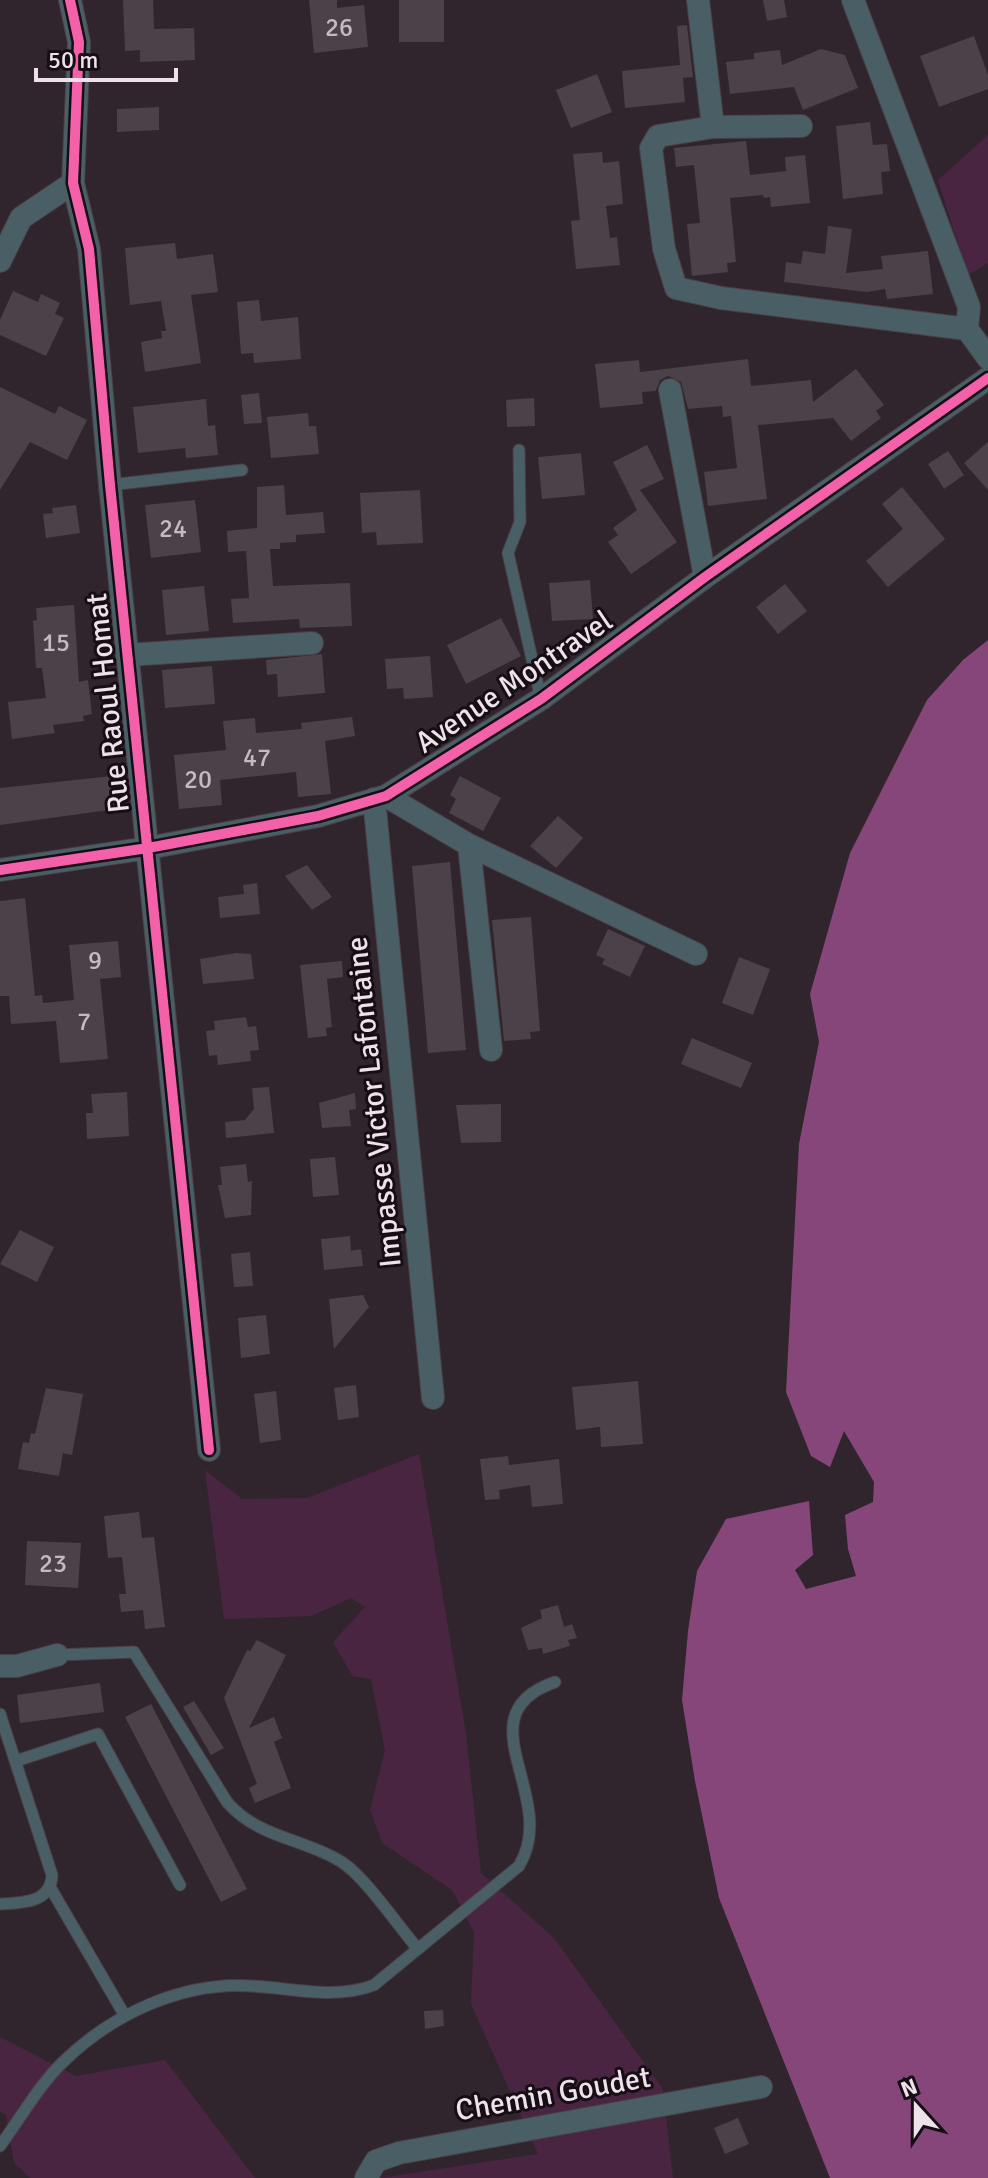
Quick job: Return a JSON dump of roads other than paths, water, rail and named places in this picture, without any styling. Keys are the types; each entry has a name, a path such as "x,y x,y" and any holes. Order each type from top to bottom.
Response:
{"street":[{"name":"Rue Raoul Homat","path":"70,0 79,42 78,126 73,183 89,249 110,485 209,1450"},
{"path":"698,0 713,127"},
{"path":"853,0 969,307 967,329 988,358"},
{"path":"801,126 713,127 658,136 651,148 664,249 676,288 721,298 967,329"},
{"path":"0,261 21,218 73,183"},
{"name":"Avenue Montravel","path":"0,870 148,848 318,816 380,797 541,699 705,577 988,378"},
{"path":"670,390 705,577"},
{"path":"127,655 312,643"},
{"path":"380,797 469,845 696,954"},
{"name":"Impasse Victor Lafontaine","path":"380,797 433,1398"},
{"path":"469,845 491,1050"},
{"path":"0,1666 17,1666 57,1655"},
{"name":"Chemin Goudet","path":"366,2178 376,2161 399,2153 761,2087"}],"lane":[{"path":"519,450 520,522 508,553 541,699"},
{"path":"110,485 242,470"},
{"path":"57,1655 134,1652 227,1802 240,1817 256,1828 339,1860 418,1949"},
{"path":"0,2146 63,2062 125,2016 179,1992 225,1984 331,1993 360,1991 374,1985 519,1866 531,1840 532,1819 511,1733 516,1710 523,1699 536,1689 555,1682"},
{"path":"0,1714 5,1747 16,1761 52,1875 50,1887 40,1898 0,1904"},
{"path":"16,1761 98,1734 180,1885"},
{"path":"50,1887 125,2016"}]}
